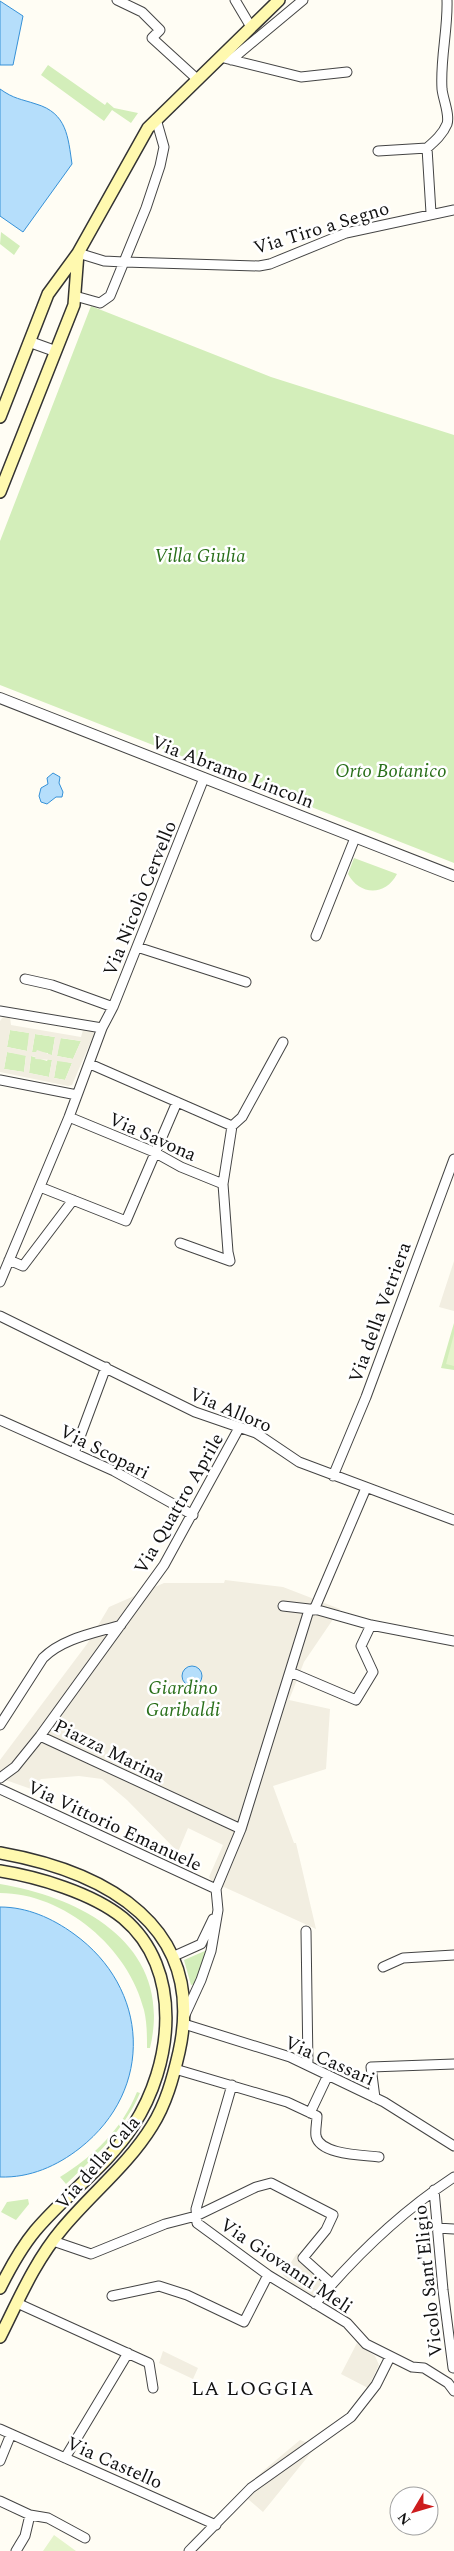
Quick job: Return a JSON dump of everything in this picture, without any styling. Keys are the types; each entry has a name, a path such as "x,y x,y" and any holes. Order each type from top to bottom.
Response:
{"main road":[{"path":"0,417 48,294 78,253 148,128 197,79 226,59 251,27 279,0"},
{"path":"0,492 75,296 78,253"},
{"name":"Via della Cala","path":"0,1854 45,1862 116,1893 147,1918 172,1957 184,1999 184,2020 175,2069 161,2110 140,2144 53,2241 34,2268 0,2337"},
{"name":"Via della Cala","path":"0,1871 54,1884 107,1908 122,1918 140,1936 155,1962 160,1976 167,2013 164,2043 153,2086 134,2125 117,2146 36,2230 17,2257 0,2288"}],"street":[{"path":"117,0 142,12 160,30 152,38 197,79"},
{"path":"235,0 251,27"},
{"path":"226,59 303,0"},
{"path":"378,151 427,148 438,138 448,122 442,89 442,45 446,30 447,0"},
{"path":"226,59 301,77 347,72"},
{"path":"75,296 100,303 110,296 146,208 160,166 164,147 156,119"},
{"path":"427,148 431,213"},
{"name":"Via Tiro a Segno","path":"78,253 104,261 259,266 270,264 346,232 431,213 454,210"},
{"path":"30,342 55,351"},
{"name":"Via Abramo Lincoln","path":"0,698 454,876"},
{"name":"Via Nicolò Cervello","path":"0,1282 78,1095 102,1028 113,1007 204,778"},
{"path":"316,936 355,838"},
{"path":"137,947 246,982"},
{"path":"25,979 52,985 113,1007"},
{"path":"0,1011 102,1028"},
{"path":"180,1243 230,1261 223,1184 232,1126 242,1117 283,1042"},
{"path":"90,1064 232,1126"},
{"path":"0,1080 78,1095"},
{"path":"40,1187 126,1222 176,1102"},
{"name":"Via Savona","path":"69,1117 154,1152 181,1167 223,1184"},
{"name":"Via della Vetriera","path":"333,1476 366,1396 454,1159"},
{"path":"9,1260 24,1266 74,1200"},
{"name":"Via Alloro","path":"0,1316 195,1412 256,1433 299,1462 454,1520"},
{"path":"74,1454 106,1367"},
{"name":"Via Scopari","path":"0,1420 114,1472 193,1516"},
{"name":"Via Quattro Aprile","path":"144,1593 193,1516 239,1428"},
{"path":"184,2020 207,1963 218,1910 216,1889 241,1829 311,1610 366,1488"},
{"name":"Piazza Marina","path":"144,1593 40,1736 241,1829"},
{"path":"283,1606 311,1610 371,1625 454,1641"},
{"path":"0,1725 43,1658 50,1651 76,1638 121,1625"},
{"path":"290,1672 356,1700 373,1672 361,1646 371,1625"},
{"path":"0,1778 15,1767 40,1736"},
{"name":"Via Vittorio Emanuele","path":"0,1789 216,1889"},
{"path":"172,1957 201,1944 218,1910"},
{"path":"306,1931 308,2065"},
{"path":"383,1967 403,1958 454,1955"},
{"name":"Via Cassari","path":"184,2020 308,2065 375,2098 454,2146"},
{"path":"375,2098 372,2068 454,2064"},
{"path":"175,2069 287,2102 317,2116 316,2136 321,2145 332,2151 379,2157"},
{"path":"310,2113 328,2075"},
{"path":"196,2216 196,2209 232,2085"},
{"path":"315,2304 332,2284 398,2217 454,2177"},
{"path":"53,2241 91,2254 165,2224 196,2216 271,2183 333,2215 326,2230 303,2258 332,2284"},
{"name":"Vicolo Sant'Eligio","path":"434,2190 453,2368"},
{"name":"Via Giovanni Meli","path":"196,2216 197,2223 268,2275 347,2323 362,2341 412,2367 424,2368 448,2383 454,2391"},
{"path":"437,2228 454,2229"},
{"path":"112,2296 159,2286 187,2295 244,2322 268,2275"},
{"path":"17,2303 149,2363 153,2388"},
{"path":"65,2458 128,2353"},
{"path":"189,2551 251,2488 351,2417 364,2404 376,2386 390,2357"},
{"name":"Via Castello","path":"0,2429 216,2525"},
{"path":"0,2461 11,2434"},
{"path":"0,2501 30,2515 48,2518 85,2538"},
{"path":"16,2551 25,2536 30,2515"}],"green space":[{"path":"48,65 105,105 107,102 114,108 138,113 131,123 112,110 104,121 41,75"},
{"path":"1,232 20,246 14,255 0,244"},
{"name":"Villa Giulia","path":"91,306 271,377 454,435 454,863 0,685 0,541"},
{"path":"354,858 397,874 386,887 379,890 365,889 353,881 348,874"},
{"path":"10,1030 30,1033 27,1051 7,1047"},
{"path":"35,1034 55,1037 52,1055 32,1052"},
{"path":"60,1038 81,1041 73,1059 57,1056"},
{"path":"7,1052 26,1055 24,1072 4,1069"},
{"path":"31,1056 47,1061 48,1059 52,1060 49,1077 29,1073"},
{"path":"57,1060 72,1063 65,1080 54,1078"},
{"path":"454,1323 454,1370 441,1368"},
{"path":"454,1334 454,1366 446,1364"},
{"path":"0,1884 32,1891 63,1901 91,1915 116,1933 135,1955 149,1982 154,2013 150,2048 147,2048 145,2015 136,1987 124,1966 109,1946 90,1928 70,1914 24,1895 0,1893"},
{"path":"207,1950 195,1984 191,1985 184,1960"},
{"path":"137,2092 140,2093 117,2131 98,2153 66,2184 60,2177 84,2160 106,2140 123,2118"},
{"path":"28,2199 29,2204 16,2220 1,2212 7,2202"},
{"path":"54,2535 76,2551 43,2551"}],"shaded area":[{"path":"3,1017 10,1017 11,1025 81,1037 83,1030 93,1031 94,1034 72,1085 68,1086 0,1072 0,1021","holes":["10,1030 29,1033 27,1051 7,1047","35,1034 55,1037 52,1055 37,1050 32,1052","61,1038 81,1041 73,1059 57,1056","7,1052 26,1056 24,1072 4,1069","31,1056 36,1057 35,1059 52,1060 49,1077 29,1073","57,1061 72,1063 65,1080 54,1078"]},
{"path":"454,1261 454,1311 439,1307"},
{"path":"225,1580 283,1587 340,1609 304,1662 289,1700 330,1709 326,1769 273,1786 294,1843 296,1843 316,1929 224,1887 216,1889 209,1877 223,1845 188,1828 178,1852 127,1800 102,1779 79,1776 41,1779 31,1789 0,1778 0,1760 87,1644 109,1607 164,1583 224,1583"},
{"path":"297,2253 332,2284 315,2304 283,2275"},
{"path":"357,2343 375,2356 379,2365 368,2388 341,2374"},
{"path":"163,2351 198,2368 193,2379 159,2363"},
{"path":"300,2440 311,2444 314,2449 263,2512 241,2493 263,2471"}],"water":[{"path":"0,1 23,16 13,65 0,65"},
{"path":"0,89 14,97 46,108 54,113 64,127 69,144 72,164 23,232 0,216"},
{"path":"53,773 60,777 59,783 63,792 62,797 56,797 47,804 41,802 39,796 41,788 48,784 47,778"},
{"path":"192,1666 199,1669 202,1676 199,1683 192,1686 185,1683 182,1676 185,1669"},
{"path":"0,1907 29,1911 48,1918 74,1934 99,1956 117,1982 129,2010 133,2039 131,2069 121,2097 104,2124 80,2148 62,2160 43,2170 11,2177 0,2177"}],"district":[{"name":"LA LOGGIA","path":"253,2388"}],"park label":[{"name":"Orto Botanico","path":"391,770"},
{"name":"Giardino Garibaldi","path":"183,1698"}]}
